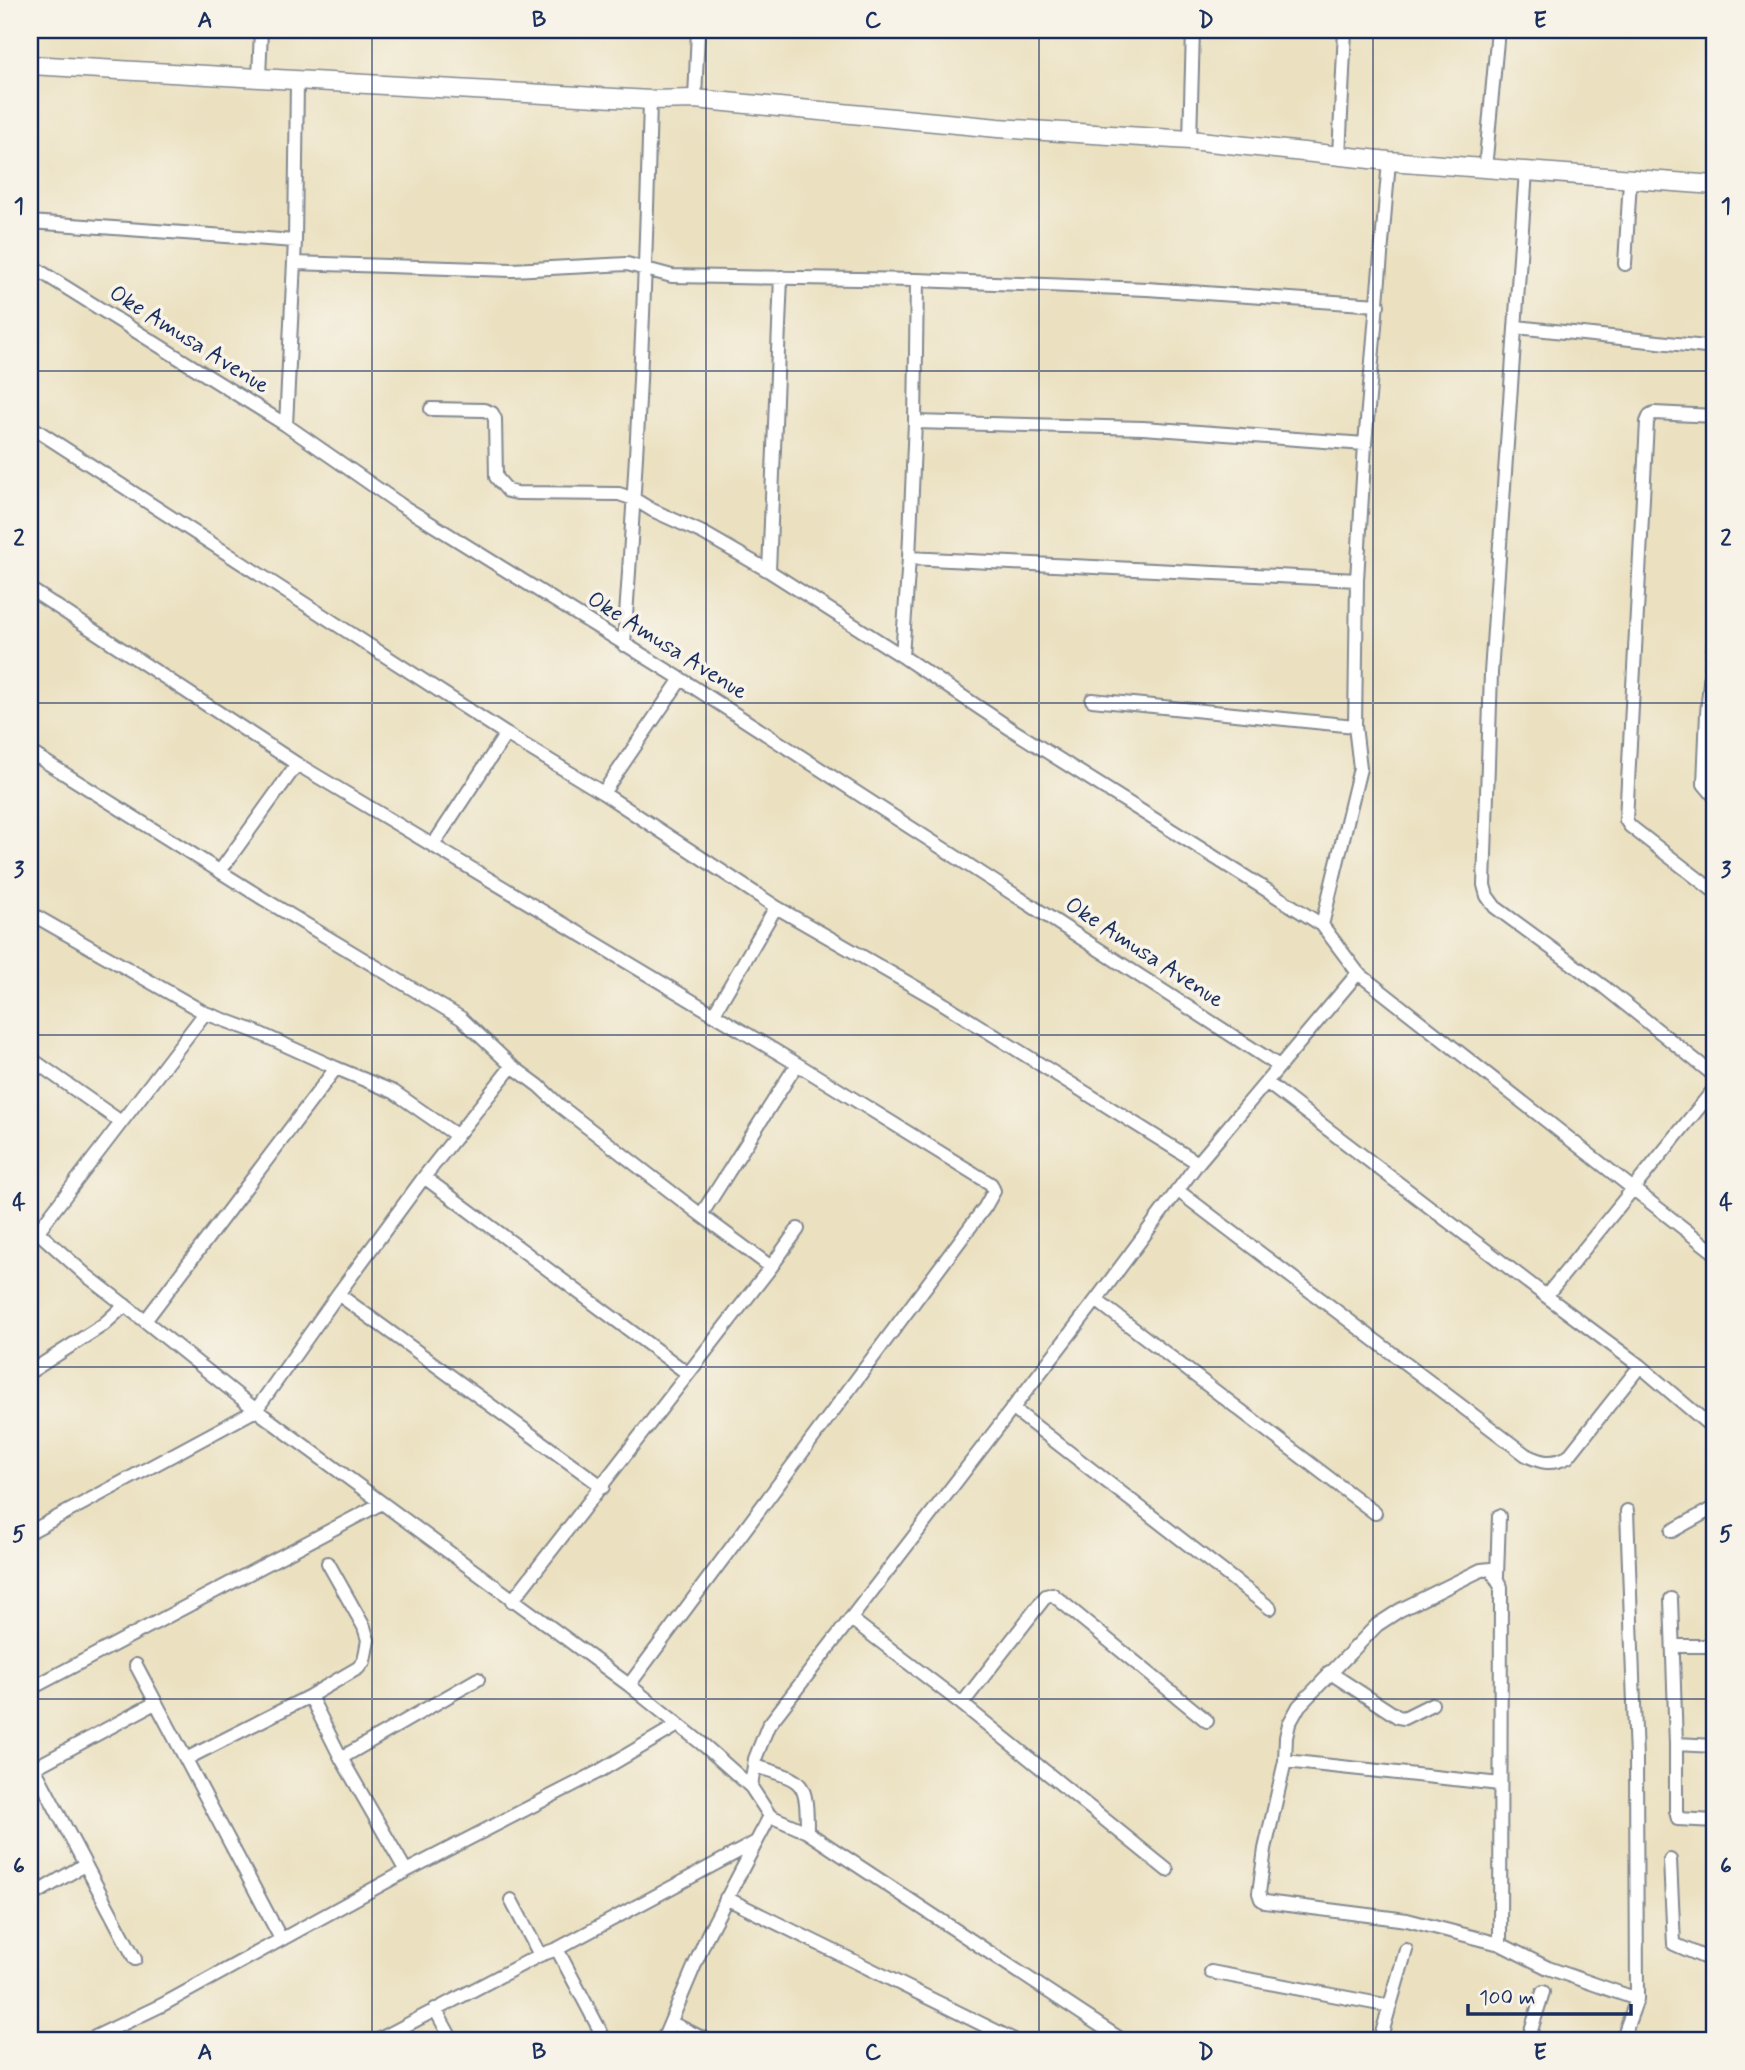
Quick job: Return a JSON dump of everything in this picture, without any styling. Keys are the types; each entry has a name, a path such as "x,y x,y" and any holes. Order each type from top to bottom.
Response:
{"street":[{"path":"259,76 261,30"},
{"path":"695,99 698,30"},
{"path":"1190,140 1193,30"},
{"path":"1339,156 1345,30"},
{"path":"1485,169 1498,30"},
{"path":"30,65 650,100 695,99 998,128 1190,140 1389,161 1715,185"},
{"path":"286,425 295,241 297,80"},
{"path":"624,645 646,269 650,100"},
{"path":"1322,925 1358,785 1360,754 1355,726 1357,580 1365,444 1389,161"},
{"path":"1526,171 1491,673 1484,885 1494,907 1604,987 1715,1076"},
{"path":"1625,264 1630,180"},
{"path":"30,222 295,241"},
{"path":"294,263 512,270 627,264 672,276 917,280 1147,289 1378,305"},
{"name":"Oke Amusa Avenue","path":"30,265 286,425 401,505 681,679 1279,1066"},
{"path":"769,571 781,277"},
{"path":"902,656 915,422 917,280"},
{"path":"1516,327 1715,348"},
{"path":"1715,393 1715,642 1707,713 1704,784 1715,797"},
{"path":"431,409 484,410 492,413 495,419 496,477 509,491 620,494 703,533 769,571 1011,729 1322,925 1357,973 1715,1253"},
{"path":"1714,416 1654,413 1647,422 1626,820 1630,827 1715,892"},
{"path":"915,422 1143,428 1365,444"},
{"path":"30,426 776,907 936,999 1198,1163"},
{"path":"908,558 1357,580"},
{"path":"30,589 297,764 797,1064 991,1184 994,1191 985,1207 629,1685"},
{"path":"603,793 681,679"},
{"path":"1092,700 1355,726"},
{"path":"433,845 506,734"},
{"path":"30,752 461,1018 513,1066 701,1215 771,1266"},
{"path":"220,871 297,764"},
{"path":"713,1015 776,907"},
{"path":"30,913 205,1013 254,1031 394,1092 456,1135"},
{"path":"751,1787 754,1766 768,1726 1198,1163 1357,973"},
{"path":"205,1013 56,1210 34,1228 86,1275 256,1410 629,1685 751,1787 770,1816 807,1832 1122,2040"},
{"path":"30,1058 121,1122"},
{"path":"701,1215 797,1064"},
{"path":"30,1532 256,1410 424,1177 513,1066"},
{"path":"145,1321 336,1068"},
{"path":"1266,1082 1640,1366 1715,1430"},
{"path":"1546,1296 1715,1088"},
{"path":"424,1177 687,1373"},
{"path":"1177,1190 1526,1455 1541,1463 1556,1463 1568,1457 1640,1366"},
{"path":"512,1601 603,1487 798,1229"},
{"path":"338,1294 603,1487"},
{"path":"1096,1300 1375,1513"},
{"path":"30,1372 103,1325 125,1305"},
{"path":"1012,1408 1270,1608"},
{"path":"30,1689 382,1503"},
{"path":"1672,1531 1715,1507"},
{"path":"1622,2040 1637,1999 1636,1759 1627,1511"},
{"path":"1497,1576 1499,1516"},
{"path":"187,1759 310,1696 358,1668 364,1661 368,1640 364,1627 328,1563"},
{"path":"1500,1944 1501,1587 1491,1569 1481,1570 1400,1609 1377,1625 1329,1672 1293,1715 1286,1737 1285,1761 1265,1849 1259,1893 1261,1899 1265,1902 1407,1920 1500,1944 1548,1968 1637,1999"},
{"path":"962,1703 1046,1596 1052,1594 1207,1721"},
{"path":"1671,1599 1676,1811 1678,1819 1715,1821"},
{"path":"851,1619 962,1703 1167,1870"},
{"path":"1673,1646 1715,1646"},
{"path":"136,1665 281,1940"},
{"path":"1329,1672 1398,1717 1405,1718 1432,1704"},
{"path":"341,1758 478,1679"},
{"path":"310,1696 341,1758 406,1871"},
{"path":"135,1959 32,1764 155,1703"},
{"path":"89,2040 162,2005 406,1871 598,1772 678,1726"},
{"path":"1676,1744 1715,1745"},
{"path":"1285,1761 1500,1784"},
{"path":"754,1766 798,1783 806,1794 807,1832"},
{"path":"663,2040 707,1936 770,1816"},
{"path":"378,2040 756,1843"},
{"path":"1671,1860 1674,1944 1715,1962"},
{"path":"30,1896 84,1866"},
{"path":"726,1898 1014,2040"},
{"path":"511,1900 540,1955"},
{"path":"557,1949 605,2040"},
{"path":"1380,2040 1406,1950"},
{"path":"1211,1972 1390,2006"},
{"path":"1528,2040 1543,1992"},
{"path":"435,2009 452,2040"},
{"path":"672,2024 706,2040"}]}
